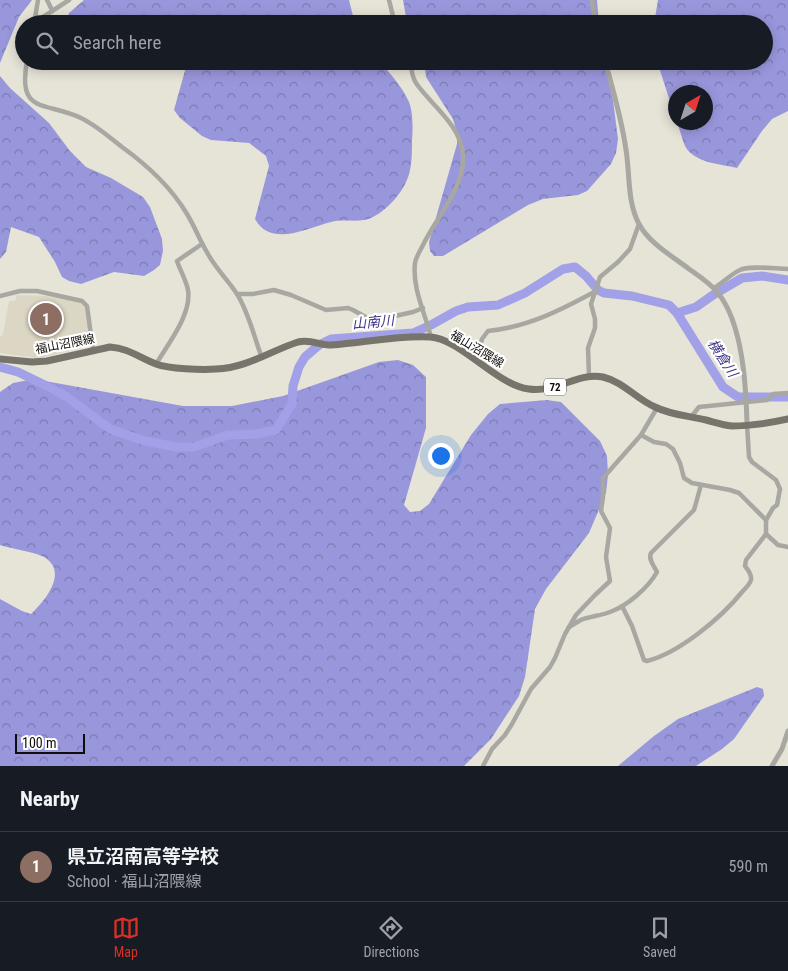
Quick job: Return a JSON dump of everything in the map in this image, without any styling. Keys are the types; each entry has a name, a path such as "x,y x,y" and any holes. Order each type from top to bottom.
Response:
{"main road":[{"name":"福山沼隈線","path":"0,361 47,362 110,347 121,348 156,364 216,369 251,363 298,342 310,340 320,343 431,337 451,345 511,383 526,389 541,390 589,376 602,377 616,382 657,408 691,417 731,426 788,419"}],"street":[{"path":"35,15 38,0"},
{"path":"47,0 52,10"},
{"path":"45,15 69,0"},
{"path":"389,0 392,15"},
{"path":"592,0 594,15"},
{"path":"26,70 24,84 26,93 31,100 40,105 83,119 137,158 175,196 188,215 216,267 243,305 262,358"},
{"path":"410,70 415,82 450,123 459,138 463,156 460,174 452,196 430,230 416,260 415,276 431,337"},
{"path":"607,70 626,150 631,198 639,224 652,240 714,288 726,305 734,321 740,348 746,402 749,457 752,462 776,480 780,489 777,505 766,520 766,534 746,560 745,566 751,574 751,580 714,622 675,648 646,662 622,606"},
{"path":"589,376 588,348 595,328 591,304 600,277 618,262 630,248 639,224"},
{"path":"156,364 175,333 186,309 189,295 176,260 202,244"},
{"path":"714,288 740,270 749,267 771,270 788,269"},
{"path":"237,294 253,294 274,290 326,310 348,308 373,321 423,308"},
{"path":"0,296 20,291 37,291 82,300 87,306 93,350"},
{"path":"476,361 482,339 488,331 507,329 541,319 596,291"},
{"path":"691,417 699,407 767,400 773,394 788,393"},
{"path":"483,766 492,749 512,724 531,689 556,658 568,628 576,616 610,581 606,557 610,528 601,511 603,478 641,436 657,408"},
{"path":"641,436 654,442 666,444 673,449 680,463 684,478 692,484 739,493 766,520"},
{"path":"568,628 583,619 611,612 622,606 656,574 657,572 650,555 694,510 701,485"},
{"path":"766,534 778,545 788,547"},
{"path":"772,766 782,749 788,731"}],"shaded area":[{"path":"17,295 47,296 82,302 85,305 91,345 37,358 0,353 0,337 3,334 9,301 15,301"}],"green space":[{"path":"0,0 32,0 21,15 15,15 15,27 0,63"},
{"path":"84,0 349,0 353,15 68,15"},
{"path":"403,0 597,0 598,15 406,15"},
{"path":"658,0 788,0 788,111 772,119 737,168 708,162 695,156 685,146 679,130 713,130 713,85 668,85 668,95 660,70 773,70 773,15 656,15"},
{"path":"185,70 388,70 403,91 411,110 413,125 410,170 401,191 385,209 373,217 357,221 336,221 290,234 270,233 262,228 255,219 269,166 266,156 249,143 211,140 202,136 180,118 174,110"},
{"path":"425,70 607,70 618,139 616,153 611,164 587,191 578,195 543,199 528,205 443,256 434,256 430,251 429,242 457,144 457,133 453,119 426,77"},
{"path":"0,76 10,88 49,123 70,151 86,167 111,178 143,197 150,207 162,239 163,251 160,265 154,270 144,276 114,272 81,284 69,281 62,277 39,237 11,227 6,252 0,259"},
{"path":"398,360 413,365 426,377 426,428 404,505 410,512 420,511 429,504 471,435 488,414 500,404 547,400 561,402 600,441 607,456 606,493 589,533 546,589 535,609 525,677 519,696 491,739 464,766 0,766 0,599 31,614 43,601 53,585 55,577 54,569 50,562 42,556 0,545 0,392 13,383 34,379 183,406 232,406 283,396 379,362"},
{"path":"757,687 763,689 764,696 734,739 696,766 618,766 678,719"}],"waterway":[{"name":"山南川","path":"0,367 18,372 53,389 110,429 145,441 176,447 194,447 228,435 256,434 276,430 292,404 293,386 299,367 305,357 319,345 331,339 413,333 456,311 468,307 498,305 525,293 563,269 575,267 598,290 604,293 632,296 669,305 677,313 723,387 738,397 788,397"},
{"name":"山南川","path":"677,313 696,307 742,278 762,276 788,280"}],"place":[{"name":"県立沼南高等学校","path":"46,319"}],"water label":[{"name":"横倉川","path":"723,358"}]}
